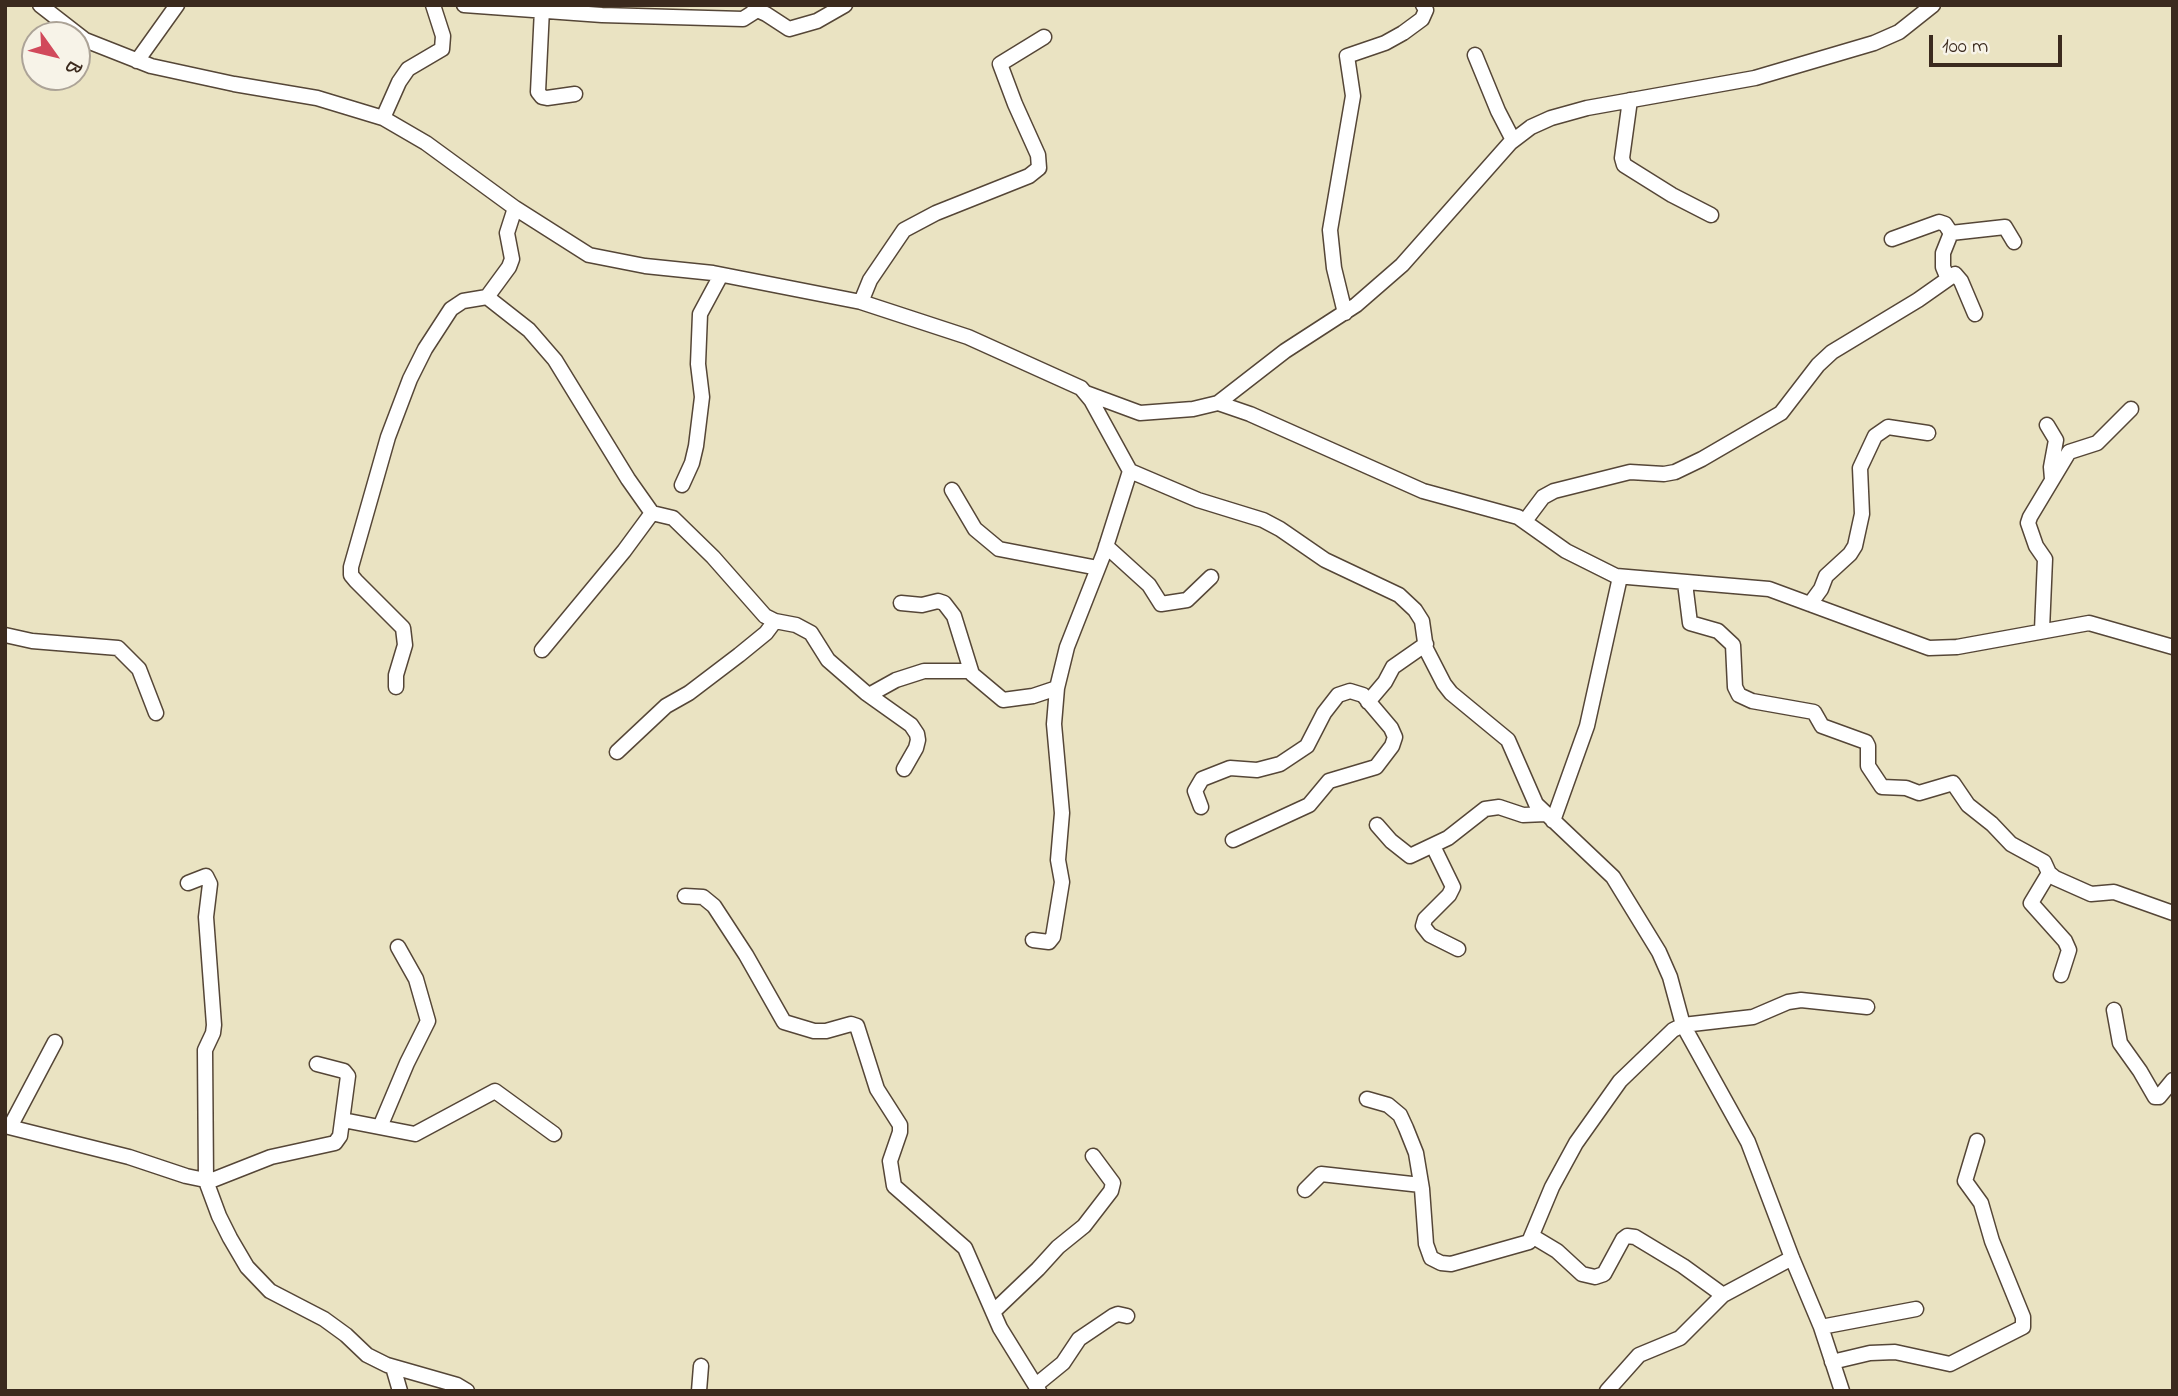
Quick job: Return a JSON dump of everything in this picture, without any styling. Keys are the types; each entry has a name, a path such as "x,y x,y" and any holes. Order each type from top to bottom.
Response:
{"street":[{"path":"40,5 85,40 137,61 234,85 317,98 383,118 426,144 515,208 589,255 645,266 721,275 861,302 968,337 1059,377 1086,393 1140,413 1193,409 1218,403 1285,351 1345,313 1402,265 1513,140 1531,127 1587,108 1768,75 1886,39 1916,11 1933,5"},
{"path":"137,61 177,5"},
{"path":"383,118 399,82 408,69 442,49 443,36 433,5"},
{"path":"464,5 602,15 743,19 752,14 755,7 789,29 817,20 845,5"},
{"path":"1345,313 1334,268 1330,230 1353,96 1347,56 1385,43 1403,33 1422,19 1426,10 1423,5"},
{"path":"542,9 538,92 542,97 554,98 575,94"},
{"path":"861,302 870,280 904,230 949,208 1029,176 1039,167 1038,155 1000,64 1044,37"},
{"path":"1475,55 1513,140"},
{"path":"1630,100 1622,158 1624,164 1672,195 1711,215"},
{"path":"396,687 396,675 405,645 403,628 356,581 351,575 351,567 388,437 404,394 425,349 451,309 457,304 487,297 511,263 507,233 515,208"},
{"path":"1892,239 1939,222 1945,224 1951,233"},
{"path":"1951,233 2005,227 2014,242"},
{"path":"1948,279 1943,267 1943,253 1951,233"},
{"path":"682,485 696,446 702,397 698,364 700,314 721,275"},
{"path":"1525,521 1543,497 1554,491 1630,472 1664,474 1702,459 1781,413 1812,372 1832,352 1910,306 1948,279 1958,275 1975,314"},
{"path":"487,297 529,330 555,360 652,513 668,516 677,522 765,616 775,621 791,623 811,634 825,656 869,695 911,725 917,734 916,748 904,769"},
{"path":"1086,393 1130,471 1198,500 1280,528 1325,560 1399,595 1415,610 1424,629 1429,657 1439,677 1451,693 1508,740 1536,804 1616,882 1659,952 1670,977 1683,1025 1748,1142 1792,1258 1828,1326 1832,1362 1842,1391"},
{"path":"1218,403 1250,414 1423,491 1525,521 1566,551 1600,570 1620,577 1763,588 1929,648 1957,647 2042,630 2094,624 2173,648"},
{"path":"2042,630 2045,559 2036,546 2028,521 2070,451 2095,445 2131,409"},
{"path":"2047,425 2056,439 2050,473 2052,481"},
{"path":"1810,604 1821,589 1826,576 1855,546 1862,514 1860,468 1875,436 1888,427 1928,433"},
{"path":"1033,940 1049,942 1054,937 1062,882 1058,860 1062,813 1054,724 1057,688 1068,647 1106,546 1130,471"},
{"path":"952,490 975,529 999,549 1098,568"},
{"path":"542,650 652,513"},
{"path":"1106,546 1149,585 1161,604 1187,600 1210,577"},
{"path":"1550,818 1587,726 1620,577"},
{"path":"1685,583 1690,624 1718,631 1733,645 1735,687 1739,695 1752,701 1814,712 1822,726 1866,742 1868,766 1882,788 1906,788 1919,793 1954,782 1968,805 1992,824 2015,848 2044,862 2049,873 2091,894 2114,892 2173,913"},
{"path":"901,603 944,603 954,615 971,671 979,682 1003,700 1033,696 1057,688"},
{"path":"617,752 672,701 689,693 739,655 766,633 775,621"},
{"path":"5,635 32,641 118,648 139,669 156,713"},
{"path":"1368,702 1385,682 1393,667 1426,644"},
{"path":"869,695 896,680 924,671 971,671"},
{"path":"1201,807 1195,791 1202,779 1230,768 1257,770 1280,764 1307,746 1324,713 1338,695 1350,691 1359,692 1391,728 1395,737 1392,746 1377,767 1329,781 1310,805 1233,840"},
{"path":"1377,825 1410,856 1448,838 1480,812 1491,807 1550,818"},
{"path":"1433,846 1453,887 1423,926 1430,935 1458,949"},
{"path":"2049,873 2031,903 2065,941 2069,950 2061,975"},
{"path":"187,883 204,876 210,884 206,917 214,1026 205,1050 206,1181 230,1238 258,1281 282,1299 332,1324 367,1355 393,1367 457,1385 467,1391"},
{"path":"685,896 703,897 714,906 784,1022 821,1032 851,1024 857,1026 877,1089 900,1125 890,1161 894,1186 965,1248 993,1312 1038,1388 1063,1363 1079,1339 1113,1316 1127,1316"},
{"path":"380,1127 428,1021 416,979 398,947"},
{"path":"1367,1099 1388,1105 1400,1115 1414,1144 1426,1244 1431,1258 1451,1264 1529,1242 1569,1153 1602,1105 1643,1057 1662,1039 1683,1025 1753,1017 1788,1002 1801,1000 1867,1007"},
{"path":"2114,1010 2120,1043 2155,1097 2159,1097 2173,1080"},
{"path":"55,1042 8,1126 130,1157 206,1181 271,1157 332,1145 340,1136 347,1073 317,1064"},
{"path":"343,1120 409,1135 415,1134 495,1091 554,1134"},
{"path":"1832,1362 1870,1353 1895,1352 1950,1364 2023,1327 2023,1317 1992,1241 1981,1203 1965,1181 1977,1141"},
{"path":"993,1312 1058,1247 1084,1226 1111,1191 1113,1183 1093,1156"},
{"path":"1306,1190 1321,1174 1421,1185"},
{"path":"1532,1236 1558,1251 1582,1274 1595,1277 1604,1274 1623,1239 1627,1236 1635,1237 1683,1266 1723,1296"},
{"path":"1607,1391 1639,1355 1680,1338 1723,1296 1792,1258"},
{"path":"1828,1326 1916,1309"},
{"path":"699,1391 701,1366"},
{"path":"393,1367 400,1391"}]}
